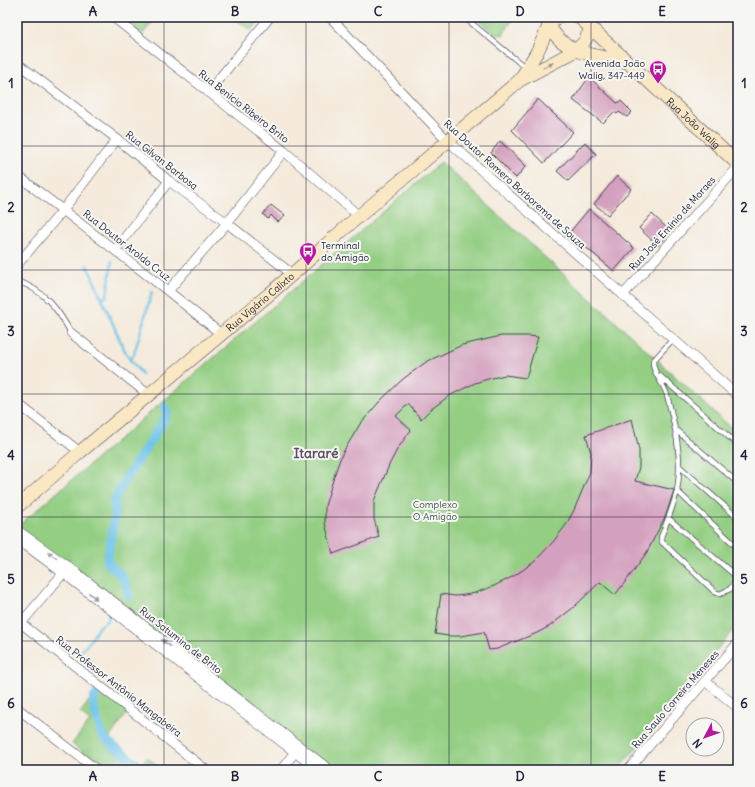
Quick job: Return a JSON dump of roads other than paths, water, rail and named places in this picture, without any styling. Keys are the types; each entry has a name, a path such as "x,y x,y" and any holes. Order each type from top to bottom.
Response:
{"main road":[{"name":"Rua João Walig","path":"579,17 738,166"},
{"name":"Rua Vigário Calixto","path":"520,80 537,52 551,20"},
{"path":"551,20 560,41 565,45 593,55 627,62"},
{"name":"Rua Vigário Calixto","path":"17,507 520,80 577,50 584,42 591,29"}],"street":[{"name":"Rua Benício Ribeiro Brito","path":"113,17 284,151 359,216"},
{"path":"208,92 270,17"},
{"name":"Rua Doutor Romero Borborema de Souza","path":"330,17 448,141 738,396"},
{"name":"Rua Gilvan Barbosa","path":"17,63 292,274"},
{"path":"17,265 63,210 117,139"},
{"path":"168,291 227,223 284,151"},
{"name":"Rua José Emínio de Moraes","path":"623,294 738,166"},
{"name":"Rua Doutor Aroldo Cruz","path":"17,176 168,291 221,334"},
{"path":"115,250 169,181"},
{"path":"72,333 148,395"},
{"path":"17,403 80,452"},
{"name":"Rua Satumino de Brito","path":"17,530 66,570 297,749 330,770"},
{"name":"Rua Satumino de Brito","path":"17,539 66,570"},
{"path":"18,624 66,570"},
{"name":"Rua Professor Antônio Mangabeira","path":"18,624 206,770"},
{"name":"Rua Saulo Correira Meneses","path":"628,770 738,643"},
{"path":"705,681 738,708"},
{"path":"17,708 97,770"},
{"path":"281,770 297,749"},
{"name":"Rua Satumino de Brito","path":"297,749 318,770"}],"lane":[{"path":"464,17 527,68"},
{"path":"17,281 34,287 50,301 72,333"},
{"path":"668,518 738,578 730,589 720,594 716,592 662,542 661,537 677,491 679,466 676,430 665,389 652,366 653,361 673,339"},
{"path":"657,374 738,446"},
{"path":"676,430 738,483"},
{"path":"679,466 738,518"},
{"path":"677,491 738,548"}],"waterway":[{"path":"102,298 107,296 112,261"},
{"path":"87,265 124,349 130,360 142,374"},
{"path":"130,360 134,354 152,292"},
{"path":"129,596 122,577 107,563 115,514 114,500 166,417 167,413 165,407"},
{"path":"79,656 79,653 87,645 98,628 108,620 109,617 107,611"},
{"path":"98,693 94,698 94,709 102,735 113,746 132,760 133,764 142,770"}],"place":[{"name":"Avenida João Walig, 347-449","path":"658,84"},
{"name":"Terminal do Amigão","path":"308,266"}],"district":[{"name":"Itararé","path":"316,453"}],"park label":[{"name":"Complexo O Amigão","path":"435,510"}]}
